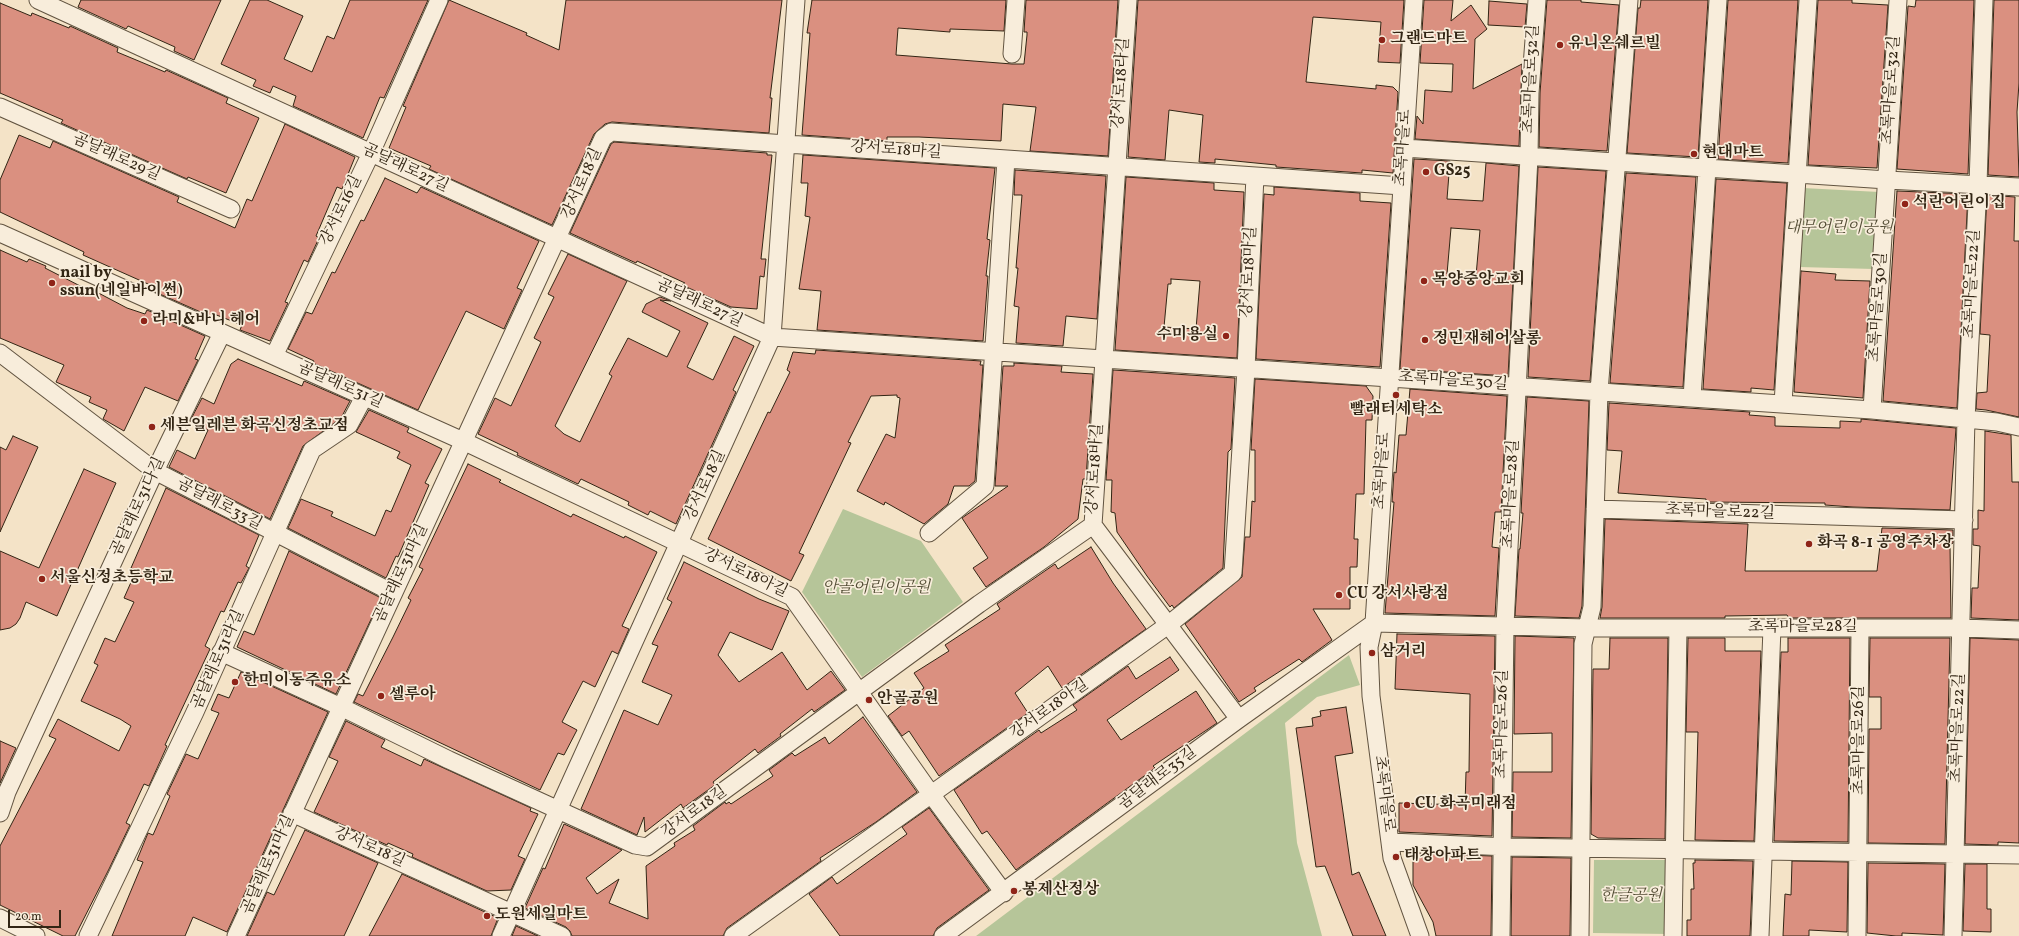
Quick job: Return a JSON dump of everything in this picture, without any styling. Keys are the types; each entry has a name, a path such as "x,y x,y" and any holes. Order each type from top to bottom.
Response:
{"street":[{"name":"곰달래로27길","path":"38,0 772,337"},
{"name":"강서로16길","path":"274,356 370,153 440,0"},
{"name":"강서로18길","path":"501,936 772,337 787,144 796,0"},
{"path":"1012,54 1016,0"},
{"name":"강서로18라길","path":"1117,166 1128,0"},
{"name":"초록마을로","path":"1414,0 1374,623 1369,647 1371,696 1392,858 1420,936"},
{"name":"초록마을로32길","path":"1529,157 1530,93 1537,0"},
{"path":"1580,936 1583,644 1592,607 1599,392 1629,0"},
{"path":"1692,398 1718,0"},
{"path":"1783,404 1808,0"},
{"name":"초록마을로32길","path":"1887,180 1898,0"},
{"name":"초록마을로22길","path":"1953,936 1962,628 1966,419 1978,185 1984,0"},
{"name":"곰달래로29길","path":"0,107 231,210"},
{"name":"강서로18길","path":"463,441 558,239 603,138 611,132 787,144"},
{"name":"강서로18마길","path":"787,144 1402,186"},
{"name":"초록마을로32길","path":"1404,148 1616,163 2019,187"},
{"name":"초록마을로30길","path":"1517,386 1529,157"},
{"path":"929,533 985,486 992,352 1006,159"},
{"path":"1104,359 1117,166"},
{"name":"강서로18마길","path":"1246,369 1255,176"},
{"name":"초록마을로30길","path":"1872,410 1887,180"},
{"name":"곰달래로31길","path":"0,233 463,441 680,543"},
{"name":"곰달래로31다길","path":"0,813 7,792 155,471 222,333"},
{"path":"772,337 1389,378"},
{"name":"곰달래로33길","path":"0,353 155,471 274,534 393,593"},
{"name":"강서로18바길","path":"1104,359 1093,525 1239,719"},
{"path":"1168,625 1233,573 1246,369"},
{"name":"초록마을로30길","path":"1389,378 1872,410 1966,419 2019,427"},
{"name":"초록마을로28길","path":"1505,625 1517,386"},
{"name":"곰달래로31라길","path":"88,936 179,746 312,450 349,425 364,397"},
{"name":"곰달래로31마길","path":"236,936 463,441"},
{"name":"초록마을로22길","path":"1595,509 1964,520"},
{"path":"859,692 978,604 1093,525"},
{"name":"강서로18아길","path":"680,543 792,597 931,794 1004,893"},
{"name":"초록마을로28길","path":"1374,623 1588,628 1962,628 2019,630"},
{"name":"곰달래로35길","path":"943,936 1004,893 1239,719 1374,623"},
{"name":"강서로18아길","path":"733,936 1168,625"},
{"name":"초록마을로26길","path":"1501,936 1505,625"},
{"path":"1673,936 1678,628"},
{"path":"1760,936 1772,628"},
{"name":"초록마을로26길","path":"1857,936 1860,628"},
{"path":"221,652 341,707"},
{"name":"강서로18길","path":"341,707 449,760 558,810 635,845 647,847 859,692"},
{"name":"강서로18길","path":"292,813 562,936"},
{"path":"1390,842 1501,847 2019,855"},
{"path":"0,918 36,936"}],"green space":[{"name":"대무어린이공원","path":"1803,188 1879,192 1874,269 1799,267"},
{"name":"안골어린이공원","path":"843,509 921,541 963,602 862,677 802,592"},
{"path":"1349,655 1360,685 1317,697 1285,723 1297,843 1322,936 976,936"},
{"name":"한글공원","path":"1594,860 1670,860 1668,934 1593,933"}],"building":[{"path":"81,0 221,0 194,60 174,51 175,47 128,26 126,29 78,7"},
{"path":"250,0 267,0 303,16 284,59 312,72 327,36 334,39 350,0 428,0 384,98 380,97 363,138 293,106 296,96 273,86 270,93 253,86 256,80 221,64"},
{"path":"449,0 527,33 526,35 559,50 566,0 782,0 770,98 772,98 769,133 612,122 605,124 594,134 552,225 429,169 431,166 389,148 406,107 403,106"},
{"path":"812,0 1006,0 1004,31 950,29 950,32 898,28 896,55 1024,64 1027,35 1027,32 1024,32 1026,0 1118,0 1108,156 1030,151 1036,107 1003,104 1001,141 887,137 887,141 802,135 810,33 807,33"},
{"path":"1138,0 1404,0 1400,63 1378,62 1381,22 1313,17 1306,82 1376,89 1376,85 1393,87 1398,92 1393,173 1362,170 1362,173 1276,167 1276,165 1215,159 1215,163 1199,162 1203,115 1169,110 1165,160 1128,157"},
{"path":"1424,0 1453,0 1451,21 1471,5 1487,29 1475,39 1473,89 1522,64 1519,146 1415,139 1417,116 1423,124 1425,90 1452,92 1453,64 1420,63"},
{"path":"1547,0 1581,0 1581,2 1619,5 1607,151 1539,147 1540,93"},
{"path":"1641,0 1708,0 1698,157 1627,153 1638,8 1640,8"},
{"path":"1728,0 1798,0 1788,163 1718,159"},
{"path":"1818,0 1852,0 1852,3 1888,5 1877,168 1808,165"},
{"path":"1916,0 1974,0 1968,174 1897,169 1908,6 1915,7"},
{"path":"1994,0 2019,0 2019,83 2017,112 2019,177 1988,175"},
{"path":"1489,1 1527,4 1525,27 1488,25"},
{"path":"0,3 31,16 32,13 69,28 70,26 118,48 117,52 165,72 166,70 228,98 226,103 259,118 226,193 188,177 187,179 61,123 63,120 0,93"},
{"path":"285,124 355,157 342,189 337,187 316,236 319,238 308,262 304,260 285,302 288,303 270,341 240,330 242,325 214,314 212,317 155,292 157,288 83,255 84,252 0,212 0,180 19,135 50,148 53,141 179,197 177,202 235,228 247,199 252,201"},
{"path":"614,142 767,153 767,155 772,155 761,259 766,259 764,277 760,276 757,309 731,307 682,285 685,283 570,233 611,144"},
{"path":"803,155 995,168 987,239 990,240 986,276 988,276 983,341 817,330 821,291 799,289 810,217 805,216 808,183 801,183"},
{"path":"1414,159 1450,161 1447,199 1483,201 1486,163 1519,166 1508,376 1400,369","holes":["1451,228 1480,230 1476,276 1447,274"]},
{"path":"1538,167 1606,171 1590,381 1528,377"},
{"path":"1015,170 1106,176 1097,319 1066,316 1063,346 1016,343 1019,307 1014,306 1018,268 1016,268 1022,195 1014,195"},
{"path":"1626,173 1696,177 1683,387 1610,383"},
{"path":"1126,177 1214,183 1214,190 1244,192 1237,358 1115,350","holes":["1171,279 1200,281 1196,329 1164,327 1168,284 1171,284"]},
{"path":"385,178 417,193 421,187 539,241 517,288 522,290 504,329 466,311 418,410 313,363 314,361 288,349 306,312 312,314 332,272 335,273 361,220 364,221"},
{"path":"1716,179 1787,183 1774,390 1751,388 1751,392 1703,389"},
{"path":"1274,187 1360,193 1360,201 1391,203 1380,367 1256,359 1264,194 1274,195"},
{"path":"1897,191 1968,194 1957,408 1883,401"},
{"path":"1987,195 2015,197 2014,241 2019,241 2019,417 1976,409 1977,393 1987,392 1990,335 1980,334"},
{"path":"0,250 27,262 29,259 46,266 45,268 88,290 89,288 127,308 145,314 147,310 205,336 195,359 198,360 178,401 145,387 124,431 103,419 107,410 89,402 91,397 56,382 64,365 0,338"},
{"path":"568,254 627,281 555,426 564,434 580,442 612,376 609,374 628,338 667,357 680,331 642,312 646,304 660,297 671,301 660,300 708,323 687,367 713,380 734,336 754,346 733,390 736,392 676,524 650,511 648,515 628,505 629,502 581,479 578,484 517,455 518,453 478,434 495,398 511,406 541,342 534,338 554,297 548,294"},
{"path":"1801,271 1836,274 1835,280 1870,281 1863,398 1794,392"},
{"path":"816,350 981,361 980,365 983,365 975,481 969,486 954,486 948,504 924,524 885,502 884,505 857,491 886,434 895,438 900,398 897,397 897,395 871,396 848,442 851,443 799,553 804,555 791,581 708,539 768,412 770,413 790,372 787,370 793,352 815,354"},
{"path":"238,359 302,386 304,381 350,401 341,418 303,446 270,519 169,467 177,450 195,459 208,430 190,421 202,398 214,404 231,364"},
{"path":"1014,363 1062,366 1061,372 1093,374 1086,479 1083,479 1078,519 1044,547 986,587 973,568 988,558 962,518 1008,486 995,486 1003,366 1014,366"},
{"path":"1113,370 1235,378 1231,449 1228,452 1223,568 1174,608 1172,605 1170,607 1117,532 1115,513 1111,512 1112,480 1106,480"},
{"path":"1255,379 1366,386 1373,396 1372,420 1366,420 1364,494 1356,494 1354,539 1358,539 1357,567 1350,567 1350,609 1313,609 1332,640 1302,662 1299,659 1254,688 1256,691 1239,702 1185,624 1242,577 1245,537 1250,537 1252,501 1255,502 1255,450 1251,450"},
{"path":"1410,389 1507,396 1501,512 1495,512 1492,547 1499,548 1495,616 1385,613 1394,502 1392,502 1394,472 1396,473 1399,435 1406,435"},
{"path":"1527,397 1589,401 1582,606 1579,618 1515,616 1519,549 1523,513 1521,513"},
{"path":"1609,403 1750,412 1749,415 1775,417 1775,426 1840,428 1840,421 1861,422 1861,419 1956,428 1950,510 1853,507 1825,505 1825,503 1706,502 1706,499 1618,493 1622,451 1607,450"},
{"path":"369,410 409,428 407,432 442,449 425,483 429,485 398,557 396,556 386,578 288,528 301,499 333,512 331,516 375,536 386,510 391,512 411,465 397,458 400,452 356,432"},
{"path":"1985,431 2011,435 2012,482 2019,482 2019,620 1971,618 1972,588 1978,588 1980,546 1973,545 1973,529 1978,529 1978,510 1984,511"},
{"path":"13,436 38,447 0,532 0,447 6,450"},
{"path":"468,464 501,480 499,482 571,517 573,514 624,538 625,536 657,552 622,626 629,629 618,654 612,651 595,687 583,681 562,722 577,730 564,755 558,753 540,790 354,702 358,694 363,696 411,600 408,598 423,569 419,567"},
{"path":"84,469 116,483 57,616 26,602 16,624 10,628 0,630 0,551 39,568"},
{"path":"166,488 259,535 246,566 249,568 241,583 238,582 224,612 221,611 205,646 210,649 165,745 167,746 149,786 144,784 126,823 130,825 109,869 75,936 63,936 0,905 0,846 56,739 49,736 58,719 119,751 131,726 120,719 81,701 98,665 94,663 105,638 115,642 134,602 124,598 136,571 131,568"},
{"path":"1605,519 1748,524 1745,571 1877,571 1882,528 1953,530 1953,543 1950,545 1951,618 1789,618 1787,615 1725,616 1725,618 1600,618 1602,607"},
{"path":"1091,547 1113,583 1146,629 1062,688 1048,666 1015,693 1028,713 939,776 909,731 902,736 888,716 924,688 914,673 949,651 945,645 1000,609 997,604 1055,564 1058,569"},
{"path":"289,551 381,598 336,694 237,647 244,631 254,635"},
{"path":"684,562 759,599 789,611 772,650 730,632 718,655 739,682 782,652 807,690 831,671 845,690 814,712 812,709 780,734 781,736 758,753 755,749 713,782 715,785 683,808 681,804 645,832 644,817 637,835 581,809 624,710 658,725 672,695 642,682 658,646 652,644 672,602 667,599"},
{"path":"1397,634 1495,636 1492,836 1399,832 1399,803 1465,805 1466,772 1469,772 1470,694 1395,689"},
{"path":"1515,636 1574,638 1571,838 1512,837 1513,772 1552,772 1552,733 1514,734"},
{"path":"1610,638 1668,638 1665,839 1598,838 1591,834 1593,669 1609,669"},
{"path":"1688,638 1725,638 1725,651 1761,651 1754,841 1695,840 1698,732 1686,732"},
{"path":"1788,638 1850,638 1848,842 1774,841 1781,652 1788,652"},
{"path":"1870,638 1950,638 1945,844 1868,843 1869,729 1881,729 1881,697 1869,697"},
{"path":"1970,638 2019,640 2019,843 1998,842 1998,845 1965,844"},
{"path":"1170,657 1179,670 1107,720 1121,740 1196,691 1217,723 1153,766 1155,768 1016,870 987,831 982,834 954,790 1039,730 1041,733 1077,710 1073,705 1128,666 1136,679"},
{"path":"241,672 328,712 227,932 193,917 185,936 112,936 143,862 137,860 148,833 153,835 170,796 167,794 186,754 198,759 219,713 211,710 218,694 229,698"},
{"path":"1346,707 1353,753 1335,756 1352,875 1359,872 1386,936 1353,936 1325,866 1316,867 1296,728 1313,726 1312,718 1321,716 1320,711"},
{"path":"863,717 917,792 876,822 820,858 821,861 727,928 723,936 572,936 566,927 525,908 543,868 545,869 564,824 622,850 586,878 597,894 619,879 609,903 648,919 646,866 675,846 674,843 695,830 693,826 725,802 726,804 729,802 731,804 773,776 769,770 792,753 795,756 825,737 829,744"},
{"path":"346,721 385,740 381,747 421,766 424,759 531,808 530,811 538,814 518,856 525,859 511,890 487,891 412,857 413,854 388,843 387,845 314,812 338,761 329,757"},
{"path":"0,741 16,748 0,783"},
{"path":"929,808 989,890 937,928 933,936 840,936 809,894 832,877 837,884 907,834 902,827"},
{"path":"305,830 378,863 344,936 247,936 267,892 274,895"},
{"path":"1413,853 1492,856 1491,936 1436,936 1433,922 1413,885"},
{"path":"1512,857 1571,858 1570,936 1511,936"},
{"path":"1695,860 1753,861 1750,936 1687,936 1687,920 1691,920 1691,889 1694,889 1693,863 1695,863"},
{"path":"1792,861 1848,862 1847,932 1809,930 1809,936 1783,936 1785,894 1791,895"},
{"path":"1868,863 1945,864 1943,935 1902,933 1902,936 1896,936 1867,933"},
{"path":"1965,864 1987,864 1987,909 1991,909 1991,932 1963,931"},
{"path":"402,874 498,918 491,936 369,936"},
{"path":"516,926 538,936 512,936"}],"place":[{"name":"그랜드마트","path":"1382,40"},
{"name":"유니온쉐르빌","path":"1560,45"},
{"name":"현대마트","path":"1694,154"},
{"name":"GS25","path":"1426,172"},
{"name":"석란어린이집","path":"1905,204"},
{"name":"목양중앙교회","path":"1424,281"},
{"name":"nail by ssun(네일바이썬)","path":"52,283"},
{"name":"라미&바니 헤어","path":"144,321"},
{"name":"수미용실","path":"1226,336"},
{"name":"정민재헤어살롱","path":"1425,340"},
{"name":"빨래터세탁소","path":"1396,395"},
{"name":"세븐일레븐 화곡신정초교점","path":"152,427"},
{"name":"화곡 8-1 공영주차장","path":"1809,544"},
{"name":"서울신정초등학교","path":"42,579"},
{"name":"CU 강서사랑점","path":"1339,595"},
{"name":"삼거리","path":"1372,653"},
{"name":"한미이동주유소","path":"235,682"},
{"name":"셀루아","path":"381,696"},
{"name":"안골공원","path":"869,700"},
{"name":"CU 화곡미래점","path":"1407,805"},
{"name":"태창아파트","path":"1396,857"},
{"name":"봉제산정상","path":"1014,891"},
{"name":"도원세일마트","path":"487,916"}]}
